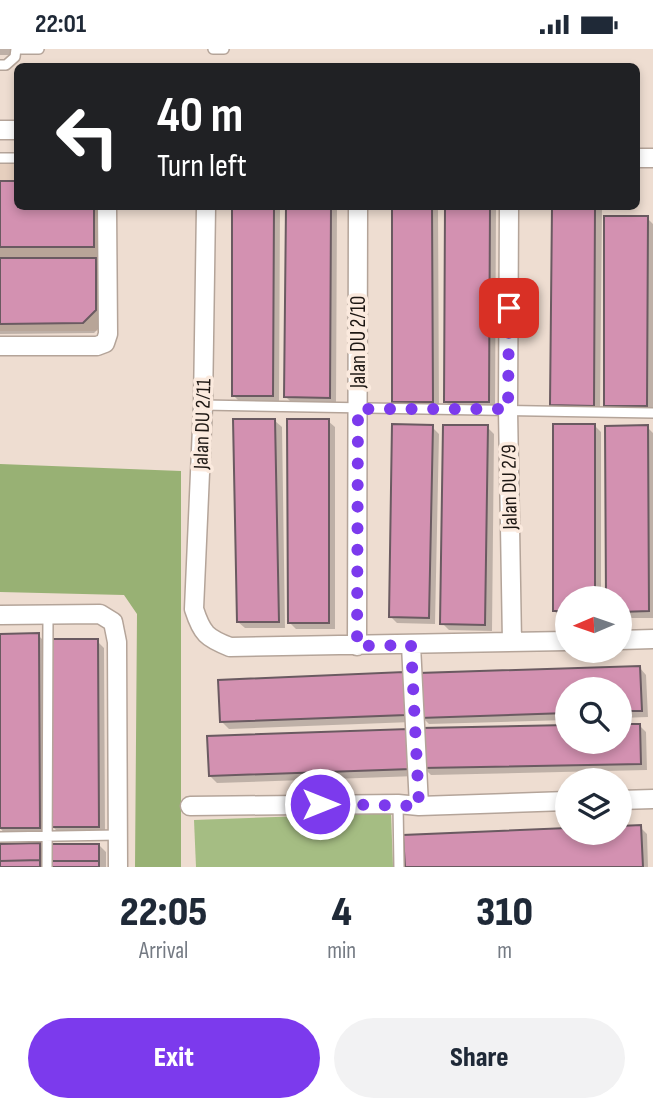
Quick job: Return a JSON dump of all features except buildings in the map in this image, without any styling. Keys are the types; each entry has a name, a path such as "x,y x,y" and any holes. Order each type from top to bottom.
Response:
{"street":[{"path":"0,346 97,346 104,343 108,334 107,210"},
{"name":"Jalan DU 2/11","path":"206,210 203,405 194,609 199,624 208,639 230,647 357,646"},
{"name":"Jalan DU 2/10","path":"357,646 358,210"},
{"name":"Jalan DU 2/9","path":"509,210 508,409 512,642"},
{"path":"0,615 100,614 113,622 117,642 118,867"},
{"path":"632,640 653,639"},
{"path":"357,646 555,641"},
{"path":"411,645 419,806"},
{"path":"632,800 653,799"},
{"path":"190,806 419,806 555,801"}],"lane":[{"path":"0,65 6,65 15,57 16,49 38,49"},
{"path":"214,49 224,49"},
{"path":"203,405 653,413"},
{"path":"47,867 48,614"},
{"path":"398,804 399,867"},
{"path":"0,837 118,835"}],"shaded area":[{"path":"0,164 14,164 14,210 100,210 102,331 0,331"}],"green space":[{"path":"0,464 181,471 181,867 135,867 137,614 124,595 0,592"},
{"path":"391,813 393,867 196,867 194,820"}],"route":[{"path":"320,804 419,806 411,645 357,646 358,409 508,409 509,308"}]}
